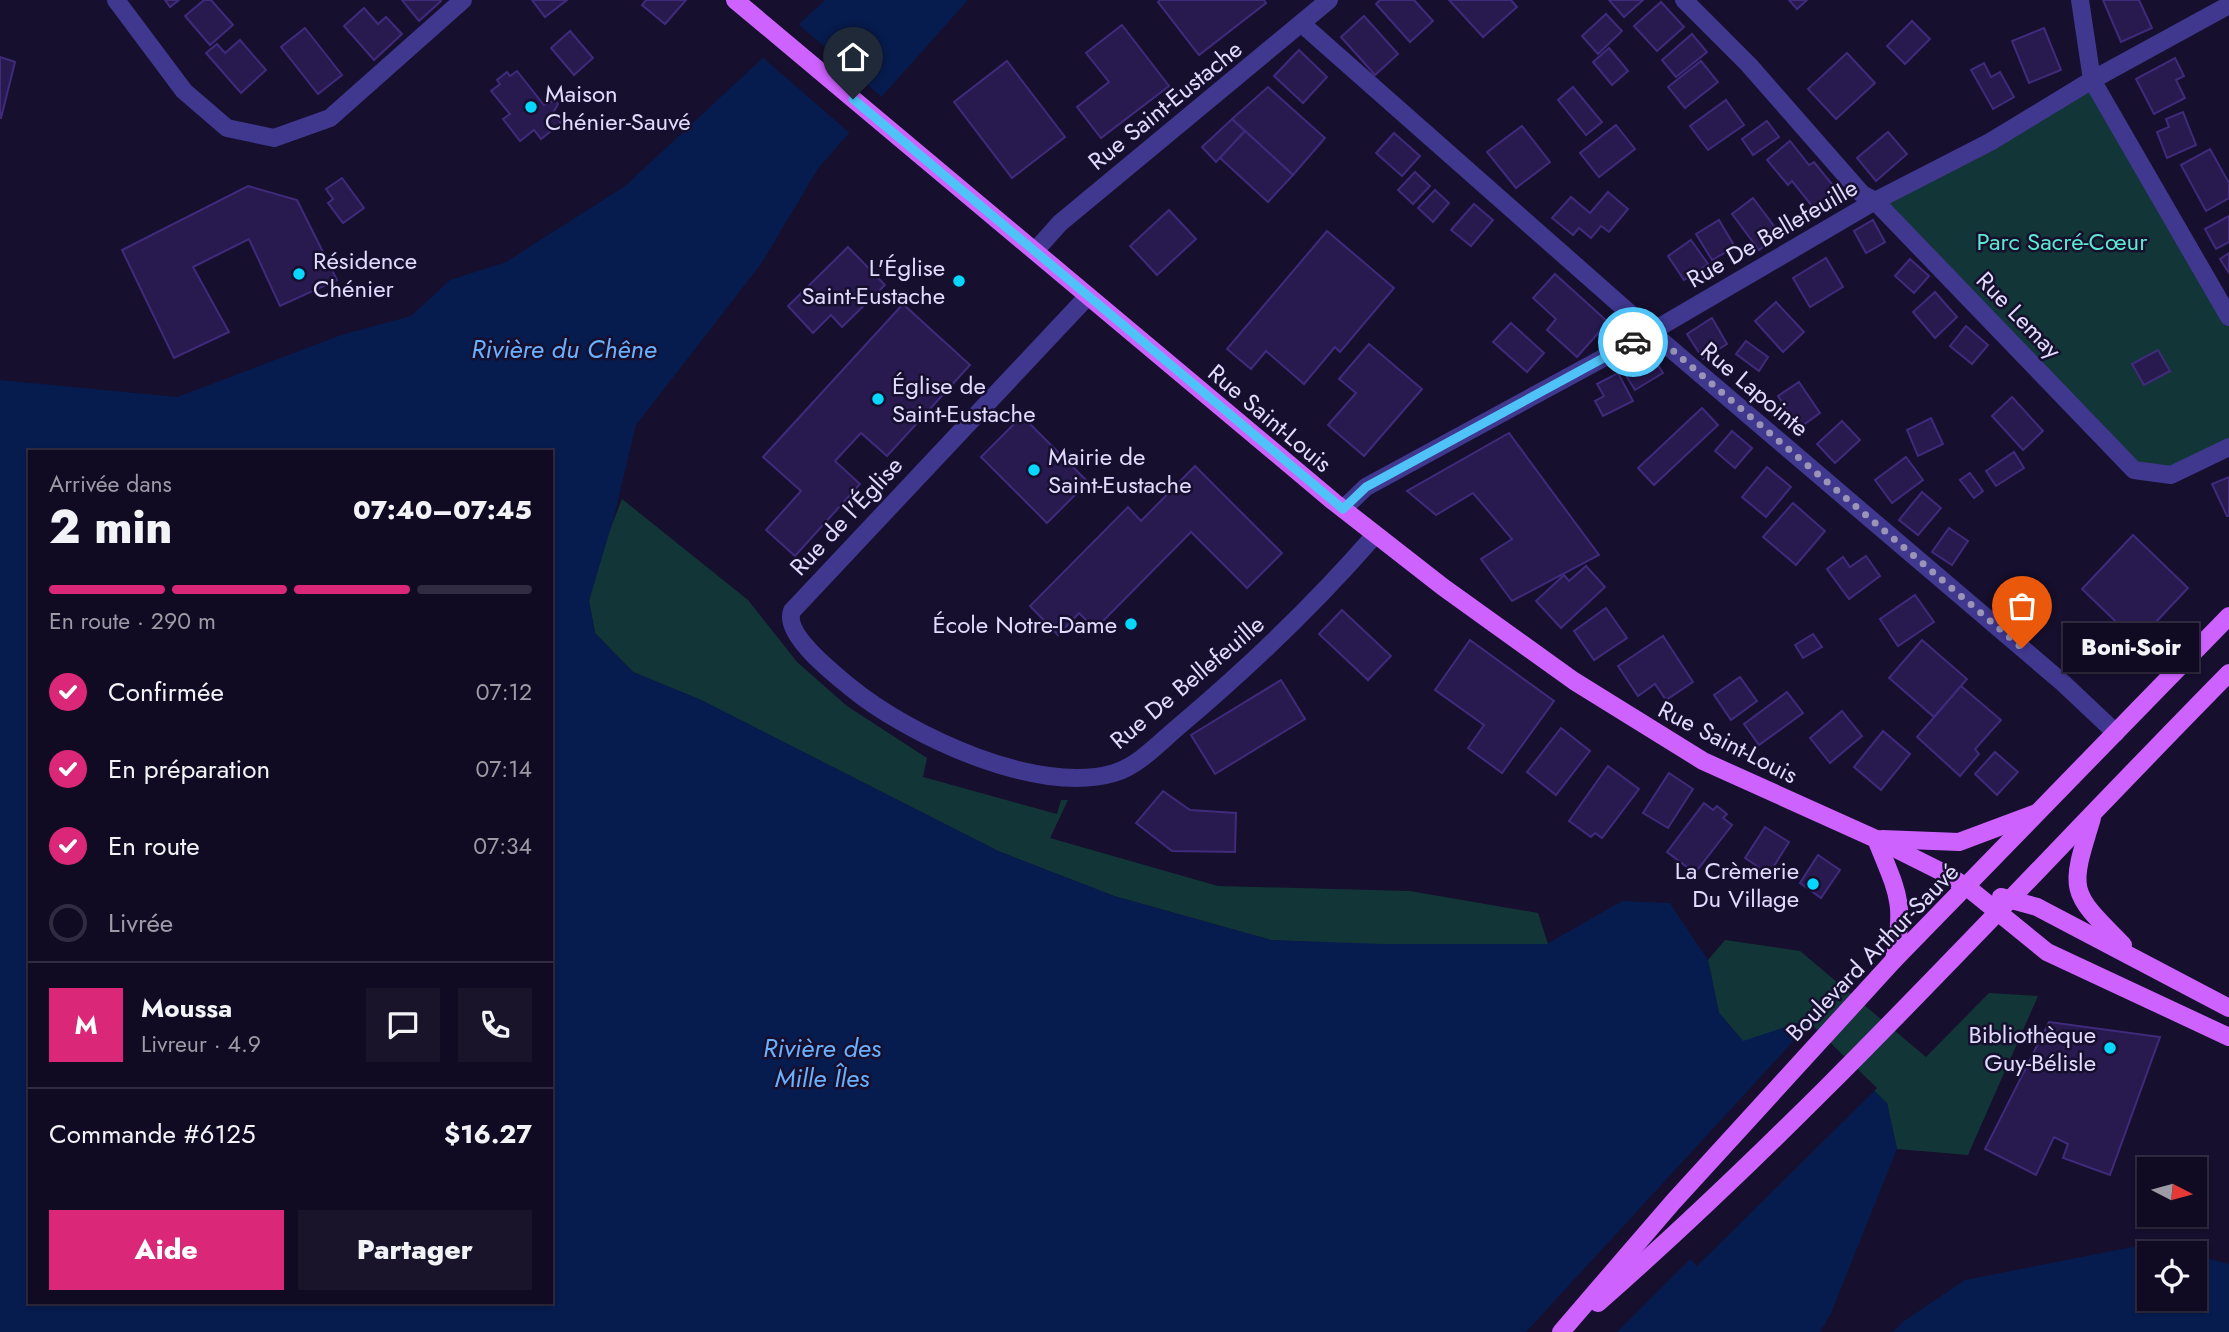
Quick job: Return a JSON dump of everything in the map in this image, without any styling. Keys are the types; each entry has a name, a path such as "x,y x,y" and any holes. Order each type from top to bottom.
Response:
{"main road":[{"name":"Rue Saint-Louis","path":"735,0 1375,535 1574,681 1662,738 1742,781 1876,839 1967,887"},
{"name":"Boulevard Arthur-Sauvé","path":"1563,1332 1673,1202 1850,1007 2229,616"},
{"name":"Boulevard Arthur-Sauvé","path":"1563,1332 1691,1221 1998,913 2229,673"},
{"path":"1894,960 1900,928 1900,905 1876,839 1959,842 2040,811"},
{"path":"2093,814 2080,857 2078,890 2087,910 2134,957"},
{"path":"1967,887 2037,907 2229,1008"},
{"path":"1967,887 2047,952 2229,1037"}],"street":[{"path":"116,0 184,91 227,128 274,138 330,118 463,0"},
{"name":"Rue Saint-Eustache","path":"1035,251 1060,223 1329,0"},
{"path":"2080,0 2092,79 2229,317"},
{"name":"Rue Lemay","path":"1690,2 1862,194 1875,201 2134,470 2171,475 2229,447"},
{"name":"Rue De Bellefeuille","path":"1343,509 1366,487 1651,332 1875,201 1990,142 2092,79 2229,5"},
{"name":"Rue Lapointe","path":"1302,24 1651,332 2063,683 2116,733"},
{"name":"Rue de l'Église","path":"790,621 792,611 840,557 1088,296"},
{"name":"Rue De Bellefeuille","path":"790,621 797,636 845,683 935,742 1006,766 1061,776 1095,777 1131,765 1203,706 1298,618 1375,535"}],"green space":[{"name":"Parc Sacré-Cœur","path":"2092,80 2229,317 2229,447 2171,475 2134,470 1875,201 1994,150"},
{"path":"622,499 748,600 797,662 847,706 927,758 923,777 1057,814 1061,800 1068,800 1050,838 1218,886 1410,891 1538,913 1548,944 1392,946 1271,940 1114,896 998,851 701,700 633,672 595,633 589,601 599,558"},
{"path":"1725,940 1800,951 1926,1057 1989,993 2038,996 1968,1155 1897,1149 1887,1103 1743,1041 1719,1013 1708,960"}],"water":[{"name":"Rivière des Mille Îles","path":"825,0 968,0 819,167 761,264 636,425 614,517 589,601 595,633 633,672 701,700 998,851 1114,896 1271,940 1382,944 1547,944 1622,901 1670,903 1708,960 1719,1013 1743,1041 1803,1021 1887,1103 1897,1149 1831,1313 1820,1332 0,1332 0,380 177,397 341,335 411,316 450,280 506,262 625,186"},
{"path":"2137,1246 2137,1311 2207,1311 2207,1258 2229,1264 2229,1332 1893,1332 1904,1321 1965,1280"}],"pier":[{"path":"796,22 884,99 852,135 761,56"},
{"path":"1810,1023 1877,1088 1697,1266 1690,1259 1617,1332 1526,1332"}],"building":[{"path":"165,0 179,0 170,7"},
{"path":"204,0 211,0 233,25 210,45 185,16"},
{"path":"402,0 440,0 441,1 419,21"},
{"path":"532,0 567,0 545,17"},
{"path":"646,0 686,0 665,24 642,5"},
{"path":"1264,0 1266,3 1199,55 1158,2"},
{"path":"1380,0 1414,0 1433,21 1410,42 1376,4"},
{"path":"1449,0 1511,0 1517,7 1483,37"},
{"path":"1609,0 1643,0 1624,17"},
{"path":"1789,0 1807,0 1797,9"},
{"path":"2103,0 2139,0 2152,28 2121,42"},
{"path":"1661,2 1684,27 1657,51 1634,26"},
{"path":"364,8 378,24 386,17 402,34 374,60 344,26"},
{"path":"1606,14 1622,31 1598,54 1582,36"},
{"path":"1364,16 1398,54 1375,75 1341,37"},
{"path":"1912,21 1930,39 1905,64 1887,46"},
{"path":"1122,25 1169,86 1101,138 1077,107 1109,82 1086,53"},
{"path":"305,28 342,75 318,94 281,47"},
{"path":"2044,28 2061,70 2029,83 2012,41"},
{"path":"570,31 593,58 574,75 551,48"},
{"path":"1692,34 1707,52 1676,77 1662,60"},
{"path":"240,40 266,70 241,93 206,53 217,44 225,53"},
{"path":"1609,48 1628,71 1612,85 1593,62"},
{"path":"1299,50 1327,77 1303,103 1274,76"},
{"path":"1847,53 1875,83 1836,119 1808,89"},
{"path":"0,57 15,62 1,118 0,118"},
{"path":"2175,58 2184,76 2176,80 2185,98 2154,114 2136,79"},
{"path":"1007,61 1065,137 1012,178 954,102"},
{"path":"1701,61 1718,82 1685,108 1668,87"},
{"path":"1984,63 1991,77 2000,72 2014,97 1993,109 1971,70"},
{"name":"Maison Chénier-Sauvé","path":"517,71 544,105 555,100 558,104 553,113 561,123 541,139 534,130 520,141 503,119 510,114 491,91 500,84 497,80 507,72 510,76"},
{"path":"1268,87 1325,138 1293,175 1232,119"},
{"path":"1573,87 1602,122 1586,135 1558,100"},
{"path":"1726,100 1744,125 1708,150 1690,126"},
{"path":"2183,112 2196,145 2167,158 2157,132 2169,127 2166,119"},
{"path":"1232,119 1245,131 1216,162 1202,147"},
{"path":"1767,121 1779,137 1753,155 1742,139"},
{"path":"1616,125 1635,149 1599,177 1580,153"},
{"path":"1522,126 1550,162 1516,188 1487,152"},
{"path":"1245,131 1293,175 1268,202 1220,158"},
{"path":"1888,132 1907,154 1876,181 1857,158"},
{"path":"1394,133 1420,156 1402,176 1376,153"},
{"path":"1790,141 1809,165 1814,162 1840,194 1817,212 1792,181 1788,185 1767,160"},
{"path":"2210,149 2229,183 2229,198 2206,211 2181,165"},
{"path":"1415,172 1430,186 1413,204 1398,190"},
{"path":"342,178 364,208 343,223 328,203 333,199 326,189"},
{"name":"Résidence Chénier","path":"248,186 297,200 337,280 280,306 249,239 193,267 229,332 174,358 122,250"},
{"path":"1435,190 1449,203 1433,222 1418,208"},
{"path":"1608,192 1628,209 1609,232 1601,226 1591,238 1579,228 1573,235 1552,218 1571,197 1590,213"},
{"path":"1753,198 1780,234 1759,250 1732,214"},
{"path":"1474,204 1493,220 1471,246 1451,230"},
{"path":"1169,210 1196,239 1157,275 1130,246"},
{"path":"2229,216 2229,242 2216,249 2205,229"},
{"path":"1719,220 1735,247 1712,260 1696,234"},
{"path":"1873,220 1885,242 1866,253 1854,231"},
{"path":"1327,231 1394,288 1340,352 1335,347 1304,384 1266,351 1251,369 1227,349"},
{"path":"1691,240 1708,264 1684,280 1668,256"},
{"path":"848,247 885,285 842,327 831,315 813,333 788,306"},
{"path":"2229,253 2229,273 2220,259"},
{"path":"1826,258 1843,287 1810,307 1793,278"},
{"path":"1910,259 1929,276 1914,293 1895,276"},
{"path":"1555,274 1608,322 1577,357 1547,330 1556,319 1533,298"},
{"path":"1935,292 1957,317 1935,338 1913,312"},
{"path":"1776,302 1804,332 1783,352 1755,321"},
{"name":"Église de Saint-Eustache","path":"903,304 970,365 887,456 861,433 835,461 860,484 795,556 766,530 801,491 763,457"},
{"path":"1712,318 1727,344 1703,359 1687,334"},
{"path":"1511,323 1544,353 1527,372 1493,342"},
{"path":"1966,326 1988,345 1972,364 1950,346"},
{"path":"1746,341 1768,357 1759,371 1736,354"},
{"path":"1369,344 1422,389 1364,456 1328,425 1356,393 1339,379"},
{"path":"2158,350 2170,371 2144,385 2132,364"},
{"path":"1651,354 1663,373 1635,390 1623,371"},
{"path":"1618,373 1633,401 1603,416 1595,401 1604,396 1597,384"},
{"path":"1799,382 1820,413 1799,428 1778,396"},
{"path":"2012,397 2043,431 2023,450 1992,416"},
{"path":"1702,408 1718,425 1654,485 1638,468"},
{"name":"Mairie de Saint-Eustache","path":"1022,416 1088,482 1047,523 981,457"},
{"path":"1931,418 1943,444 1918,456 1907,430"},
{"path":"1842,421 1860,440 1835,463 1817,444"},
{"path":"1732,431 1752,448 1735,468 1715,451"},
{"path":"1509,433 1599,555 1512,601 1481,559 1512,539 1473,493 1436,515 1407,491"},
{"path":"2014,452 2024,468 1996,486 1986,471"},
{"path":"1906,457 1923,480 1892,503 1875,480"},
{"path":"1195,466 1282,553 1247,588 1191,532 1095,629 1079,613 1058,635 1030,606 1128,507 1141,521"},
{"path":"1767,467 1791,487 1766,517 1742,497"},
{"path":"1970,473 1983,491 1974,498 1960,480"},
{"path":"2229,477 2229,516 2227,516 2212,484"},
{"path":"1922,492 1941,508 1918,535 1899,520"},
{"path":"1793,503 1825,531 1796,565 1763,537"},
{"path":"1949,528 1968,541 1952,565 1932,552"},
{"path":"2133,535 2188,588 2137,642 2082,589"},
{"path":"1866,556 1880,576 1849,599 1827,569 1843,557 1850,567"},
{"path":"1586,566 1605,587 1561,628 1536,601 1564,575 1569,581"},
{"path":"1915,595 1934,622 1898,646 1880,619"},
{"path":"1606,608 1627,638 1594,660 1574,631"},
{"path":"1342,610 1391,656 1368,680 1319,634"},
{"path":"1813,634 1822,647 1803,658 1795,645"},
{"path":"1663,636 1693,682 1666,700 1655,684 1638,696 1618,666"},
{"path":"1470,640 1554,701 1502,773 1468,748 1484,725 1435,690"},
{"path":"1922,640 1967,679 1934,717 1889,678"},
{"path":"1740,677 1757,701 1731,720 1714,695"},
{"path":"1281,680 1305,719 1215,774 1191,735"},
{"path":"1961,686 2001,720 1975,749 1979,754 1960,776 1917,737"},
{"path":"1787,692 1803,713 1759,745 1744,724"},
{"path":"1842,711 1862,736 1830,763 1810,738"},
{"path":"1561,728 1590,751 1556,795 1527,772"},
{"path":"1883,731 1910,754 1881,790 1854,767"},
{"path":"1995,752 2018,772 1997,795 1975,774"},
{"path":"1608,766 1639,789 1602,838 1595,833 1591,837 1569,821"},
{"path":"1669,773 1693,789 1668,828 1643,813"},
{"path":"1163,791 1190,810 1236,813 1235,852 1172,851 1136,823"},
{"path":"1704,803 1713,810 1717,806 1727,814 1723,818 1732,825 1695,873 1667,852"},
{"path":"1765,827 1789,842 1769,874 1745,858"},
{"path":"1818,855 1840,870 1821,898 1800,883"},
{"path":"2049,1022 2160,1037 2110,1175 2063,1158 2068,1144 2054,1137 2036,1175 1985,1149"}],"way so far":[{"path":"1633,342 1651,332 2022,648"}],"place":[{"name":"Maison Chénier-Sauvé","path":"531,107"},
{"name":"Résidence Chénier","path":"299,274"},
{"name":"L'Église Saint-Eustache","path":"959,281"},
{"name":"Église de Saint-Eustache","path":"878,399"},
{"name":"Mairie de Saint-Eustache","path":"1034,470"},
{"name":"École Notre-Dame","path":"1131,624"},
{"name":"Boni-Soir","path":"2022,648"},
{"name":"La Crèmerie Du Village","path":"1813,884"},
{"name":"Bibliothèque Guy-Bélisle","path":"2110,1048"}],"route":[{"path":"853,99 1343,509 1366,487 1633,342"}],"water label":[{"name":"Rivière du Chêne","path":"564,349"}]}
